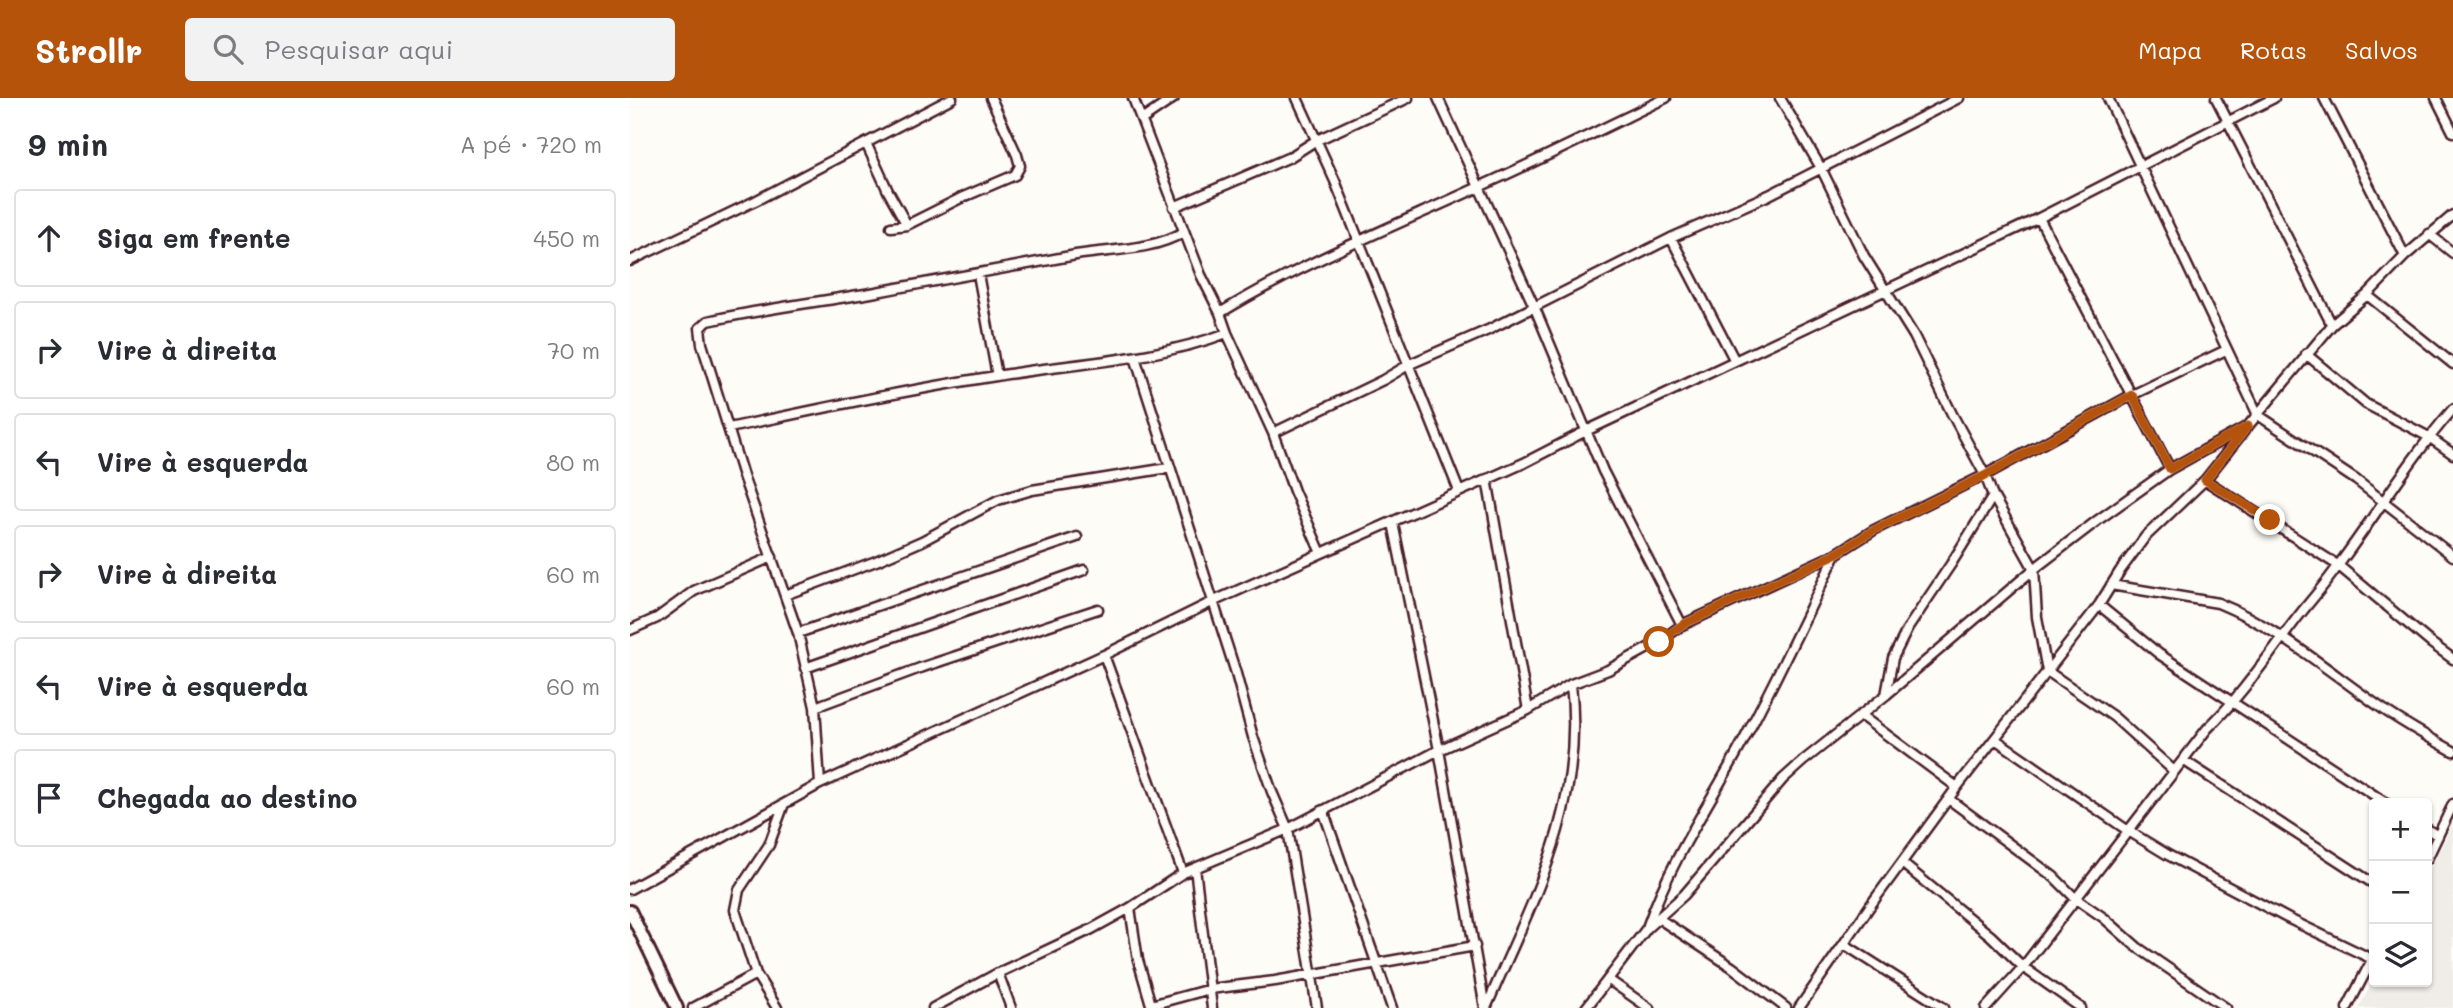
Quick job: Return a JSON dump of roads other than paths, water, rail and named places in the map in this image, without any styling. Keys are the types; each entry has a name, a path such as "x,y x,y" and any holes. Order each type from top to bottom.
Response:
{"main road":[{"path":"631,915 677,1008"}],"street":[{"path":"630,261 755,201 951,98"},
{"path":"891,227 907,225 1015,175 1020,166 1017,155 991,98"},
{"path":"1133,98 1200,275 1220,313 1273,433 1321,553"},
{"path":"1143,119 1174,98"},
{"path":"1297,98 1335,181 1459,491"},
{"path":"1174,207 1290,158 1315,141 1408,98"},
{"path":"1438,98 1534,306 1628,524 1682,625"},
{"path":"1220,313 1268,286 1666,98"},
{"path":"1780,98 1821,168 1864,256 1914,336 1952,414 1986,475 1993,496 2034,569 2037,617 2047,671 2114,717 2174,771"},
{"path":"1273,433 1671,238 1769,195 1959,98"},
{"path":"2108,98 2258,415 2356,480 2453,555"},
{"path":"2216,98 2332,325"},
{"path":"630,890 820,784 1104,655 1212,602 1524,463 1735,360 2039,218 2274,98"},
{"path":"2324,98 2404,256"},
{"path":"2436,98 2453,132"},
{"path":"866,143 907,225"},
{"path":"1799,1008 1958,787 2099,605 2145,537 2205,480 2332,325 2367,295 2404,256 2453,215"},
{"path":"2039,218 2170,469"},
{"path":"820,784 815,706 798,633 743,476 699,334 703,324 777,307 1079,255 1137,248 1170,240 1184,232"},
{"path":"2429,234 2453,253"},
{"path":"1671,238 1735,360"},
{"path":"978,274 997,376"},
{"path":"2367,295 2453,364"},
{"path":"729,428 864,399 997,376 1135,357 1206,341 1227,333"},
{"path":"933,1008 998,973 1090,930 1183,873 1288,829 1440,750 1528,710 1571,684 1608,670 1659,642 1682,625 1836,554 1874,530 1986,475 2132,395 2226,350"},
{"path":"2306,355 2366,404 2429,437 2453,454"},
{"path":"1135,357 1168,468 1235,670 1252,737 1288,829 1317,1008"},
{"path":"1986,1008 2023,967 2207,729 2233,703 2339,566 2429,437 2453,409"},
{"path":"1586,1008 1647,928 1684,895 1783,779 1803,761 1886,695 2034,569 2170,469 2248,426"},
{"path":"785,595 922,541 1006,497 1031,489 1168,468"},
{"path":"1487,479 1528,710"},
{"path":"2205,480 2339,566 2453,659"},
{"path":"1886,695 1893,658 1908,628 1993,496"},
{"path":"1393,523 1440,750 1485,1008"},
{"path":"798,633 1077,537"},
{"path":"1647,928 1661,890 1681,849 1746,736 1836,554"},
{"path":"630,630 657,618 694,591 772,557"},
{"path":"805,668 1084,570"},
{"path":"2111,585 2218,603 2232,609 2283,638 2378,706 2453,751"},
{"path":"2099,605 2159,654 2378,798"},
{"path":"815,706 1098,609"},
{"path":"1104,655 1183,873"},
{"path":"1485,1008 1519,936 1555,844 1573,749 1575,716 1571,684"},
{"path":"1860,715 1958,787"},
{"path":"1995,739 2168,855 2287,918 2369,955"},
{"path":"2183,760 2369,881"},
{"path":"1950,800 2054,877 2137,947 2225,1008"},
{"path":"777,1008 756,974 735,910 739,890 769,845 784,804"},
{"path":"2432,849 2453,804"},
{"path":"1323,810 1392,1008"},
{"path":"2432,832 2438,836"},
{"path":"1903,864 1991,936 2023,967 2081,1008"},
{"path":"1195,869 1212,1008"},
{"path":"1129,908 1151,1006 1210,989 1377,965 1475,946"},
{"path":"1658,918 1732,967 1786,1008"},
{"path":"1844,944 1944,1008"},
{"path":"2347,1008 2369,965"},
{"path":"998,973 1011,1008"},
{"path":"694,1008 756,974"},
{"path":"1609,980 1649,1008"}]}
